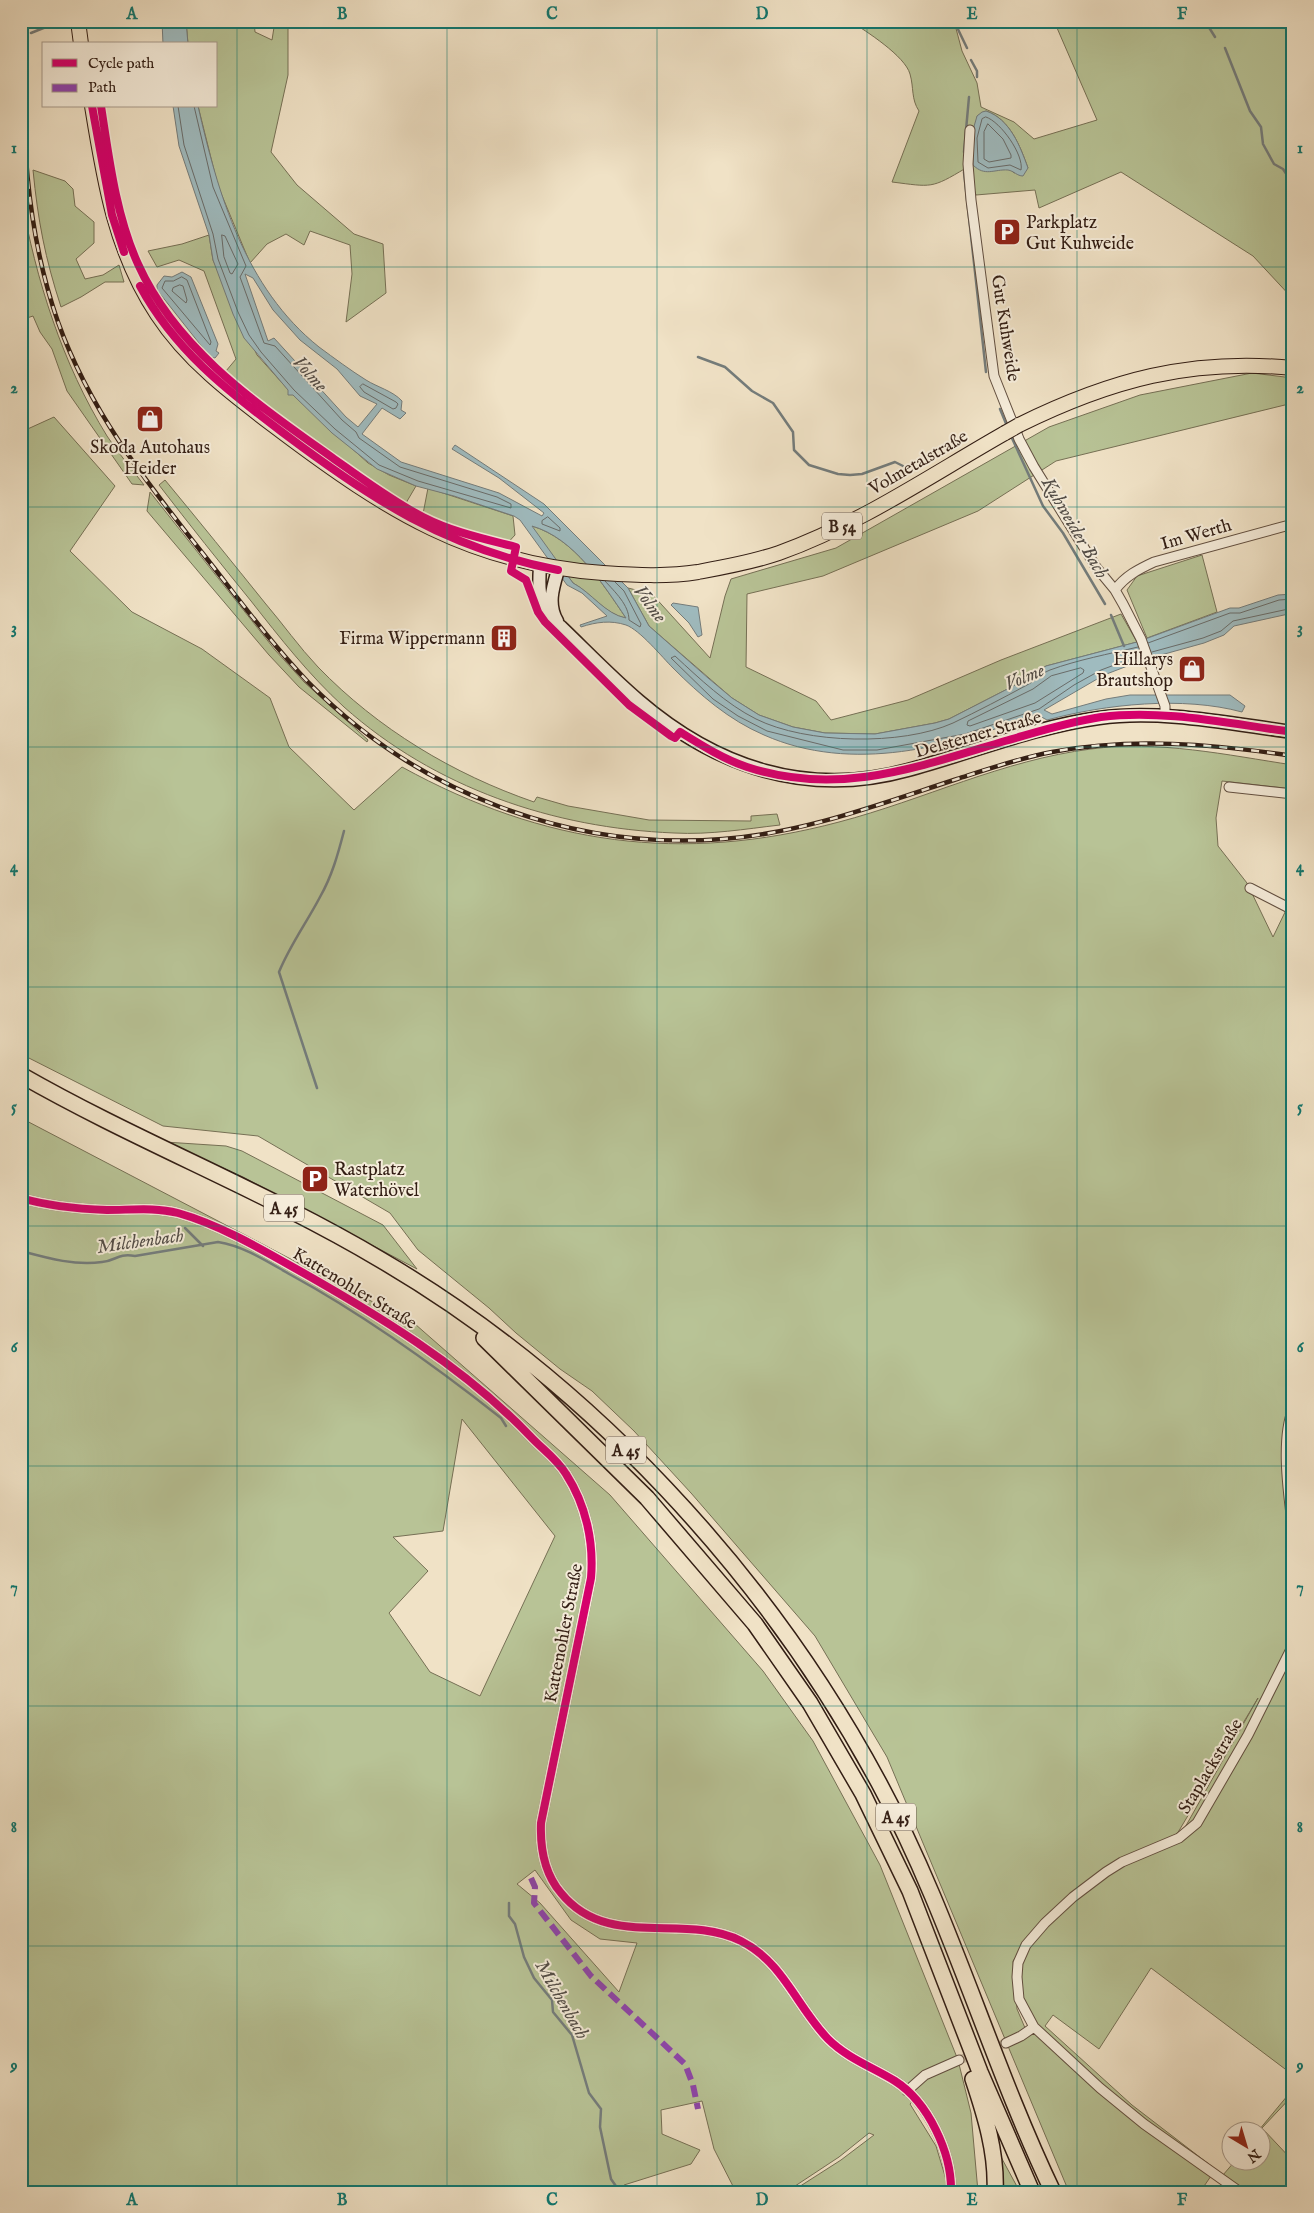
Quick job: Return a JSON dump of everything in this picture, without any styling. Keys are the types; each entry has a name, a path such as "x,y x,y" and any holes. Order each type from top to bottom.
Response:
{"highway":[{"name":"A 45","path":"21,1075 171,1153 304,1217 382,1260 461,1310 509,1346 564,1392 662,1485 716,1544 771,1612 837,1710 880,1785 918,1861 951,1940 1016,2109 1053,2192"},
{"name":"A 45","path":"21,1084 89,1121 299,1224 378,1267 463,1322 493,1345 647,1498 755,1624 810,1703 863,1794 893,1853 917,1907 1001,2125 1032,2192"},
{"path":"965,2031 963,2051 986,2121 992,2151 995,2192"}],"main road":[{"path":"78,21 81,42"},
{"name":"B 54","path":"92,108 102,166 121,244 131,268 157,314 188,354 234,395 328,466 382,503 449,537 558,570"},
{"name":"Volmetalstraße","path":"558,570 663,575 694,572 777,554 854,520 1019,425 1060,405 1116,383 1167,372 1214,366 1275,366 1293,368"}],"street":[{"name":"Gut Kuhweide","path":"970,130 968,164 971,200 994,376 1019,439 1034,467 1096,567 1115,590 1141,639 1165,711"},
{"name":"Im Werth","path":"1115,590 1121,582 1135,571 1154,562 1293,524"},
{"name":"Delsterner Straße","path":"540,566 539,585 544,610 552,621 562,627 635,697 680,732 710,750 746,766 798,778 848,780 895,774 1081,721 1121,715 1165,711 1293,732"},
{"name":"Delsterner Straße","path":"558,570 552,591 552,609 562,627"},
{"path":"1229,787 1293,794"},
{"path":"1250,888 1293,910"},
{"name":"Kattenohler Straße","path":"21,1198 77,1208 148,1208 177,1213 198,1220 266,1252 370,1312 426,1350 492,1401 557,1462 566,1473 580,1500 588,1529 593,1563 540,1823 543,1858 552,1881 564,1897 578,1910 603,1923 629,1928 713,1932 732,1937 752,1947 773,1965 816,2024 837,2048 896,2082 907,2091 929,2118 942,2143 947,2160 951,2192"},
{"path":"1293,1409 1288,1426 1287,1461 1293,1531"},
{"name":"Staplackstraße","path":"1240,2192 1144,2124 1100,2088 1034,2026 1027,2016 1017,1988 1018,1964 1026,1945 1045,1923 1106,1872 1122,1862 1180,1838 1197,1823 1248,1735 1293,1645"},
{"path":"1006,2043 1022,2036 1034,2026"},
{"path":"907,2091 925,2075 959,2060"}],"green space":[{"path":"186,21 254,21 255,32 272,40 275,21 288,21 288,75 271,152 297,185 354,234 383,244 386,293 346,322 352,274 350,245 310,231 304,245 286,234 267,244 250,263 218,186 198,108 218,108 218,42 188,42"},
{"path":"850,21 954,21 962,51 977,83 981,107 1014,122 1034,139 1097,120 1054,21 1293,21 1293,299 1253,256 1121,172 1039,208 1035,190 976,195 966,168 945,180 931,185 892,182 919,111 914,98 910,74 901,60 884,44","holes":["986,111 1002,120 1013,134 1028,168 1014,173 1011,170 977,116"]},
{"path":"33,170 65,181 73,189 75,206 94,222 94,243 76,259 85,279 103,275 119,265 124,282 105,282 61,307 43,239"},
{"path":"21,196 34,259 64,350 91,408 107,436 144,485 132,484 67,391 52,349 40,332 33,316 21,320"},
{"path":"209,235 213,260 257,355 293,395 368,463 389,475 416,486 406,503 358,473 291,424 226,371 236,359 204,271 179,260 157,267 148,251 182,244"},
{"path":"1252,373 1293,378 1293,403 1056,461 978,511 823,576 747,594 746,667 816,701 831,720 908,700 1001,660 1121,614 1137,642 1046,666 1027,679 949,719 875,734 825,733 793,727 759,715 732,698 649,626 628,588 652,594 710,658 731,579 836,548 1049,427 1140,395"},
{"path":"54,417 115,486 70,551 132,612 202,649 270,698 289,747 354,810 402,767 455,793 508,814 561,830 614,840 669,844 724,842 781,835 839,822 1026,762 1058,754 1091,749 1142,746 1167,747 1293,765 1293,789 1222,781 1216,818 1218,846 1247,883 1273,937 1287,908 1293,912 1293,1398 1284,1425 1283,1464 1293,1565 1293,2075 1151,1968 1099,2049 1053,2015 1045,2026 1132,2105 1223,2175 1227,2170 1272,2170 1272,2139 1293,2161 1293,2192 1245,2192 1221,2178 1144,2124 1100,2088 1034,2027 1027,2016 1017,1988 1018,1963 1026,1945 1045,1923 1106,1872 1122,1862 1179,1838 1258,1698 1177,1834 1123,1859 1087,1883 1043,1920 1013,1961 1017,2009 1028,2035 1035,2033 1098,2091 1143,2127 1211,2176 1200,2192 1069,2192 887,1757 815,1636 691,1493 634,1431 592,1391 560,1369 418,1250 390,1213 258,1136 163,1126 21,1054 21,432"},
{"path":"165,480 318,667 341,689 391,730 446,763 504,791 534,802 537,797 568,806 649,820 751,821 751,816 777,814 780,825 701,833 674,833 584,823 540,812 498,798 456,781 417,760 379,735 344,707 307,669 159,485"},
{"path":"428,488 513,516 515,535 503,548 423,514"},
{"path":"150,492 275,650 304,682 368,740 367,742 299,687 269,655 147,511"},
{"path":"532,526 547,532 574,552 597,577 626,618 612,613 573,583 532,529"},
{"path":"1202,555 1217,612 1147,638 1127,590 1137,576"},
{"path":"21,1118 415,1324 610,1495 763,1671 813,1741 880,1865 958,2060 971,2113 978,2192 951,2192 942,2143 914,2100 910,2104 936,2146 948,2186 947,2192 791,2192 841,2160 874,2135 869,2133 839,2157 786,2192 736,2192 714,2149 702,2101 661,2110 662,2134 700,2150 691,2164 624,2185 624,2192 21,2192","holes":["462,1419 555,1536 480,1696 430,1672 389,1613 428,1571 393,1537 443,1531","535,1870 571,1920 600,1939 637,1943 619,1992 540,1903 517,1884"]},
{"path":"165,1142 226,1146 242,1151 383,1225 417,1269 243,1177"},
{"path":"1293,2089 1293,2095 1270,2120 1267,2120"},
{"path":"1001,2157 1020,2192 1001,2192"}],"water":[{"path":"162,21 186,21 188,42 163,42"},
{"path":"173,108 198,108 215,172 238,237 253,268 272,297 293,323 319,347 370,383 394,394 402,401 401,410 406,413 400,419 382,408 362,434 401,462 499,493 542,516 544,513 499,478 452,449 455,445 544,504 628,588 649,626 732,698 759,715 793,727 825,733 875,734 935,723 949,719 1027,679 1046,666 1137,642 1230,608 1239,608 1278,595 1293,594 1293,613 1234,626 1224,635 1204,643 1143,660 1104,675 1044,710 1052,714 1106,699 1130,695 1230,695 1245,706 1242,712 1195,704 1144,704 1094,710 1047,720 1036,714 970,737 902,752 832,753 798,747 751,729 727,714 694,688 632,628 620,623 609,622 581,627 580,625 607,616 582,593 567,585 520,520 514,516 454,496 416,486 377,469 332,433 293,395 288,395 288,390 244,338 213,260 209,235 179,146","holes":["245,274 253,278 273,310 300,340 337,369 360,396 377,404 358,427 346,417 274,338 268,341","532,526 547,532 574,551 586,564 608,591 626,618 618,616 605,608 573,583"]},
{"path":"986,111 1002,120 1013,134 1028,168 1023,176 1008,170 986,172 977,169 973,165 973,130 977,116"},
{"path":"182,272 191,277 218,344 216,351 219,353 215,358 210,357 157,290 157,285 164,276 172,277"},
{"path":"673,603 698,607 702,635 698,637 689,623 671,605"}],"waterway":[{"path":"31,33 61,21"},
{"name":"Kuhweider Bach","path":"954,21 967,48"},
{"path":"1205,21 1215,37"},
{"path":"1225,48 1250,111 1261,127 1263,144 1274,164 1283,169 1293,184"},
{"name":"Kuhweider Bach","path":"971,60 977,71 977,77"},
{"name":"Kuhweider Bach","path":"964,152 969,97"},
{"name":"Kuhweider Bach","path":"964,172 986,372"},
{"path":"21,204 25,203"},
{"path":"21,273 24,289 21,300"},
{"path":"698,357 725,367 752,391 773,403 793,432 794,450 809,465 838,474 850,475 862,474 895,462 903,466"},
{"name":"Kuhweider Bach","path":"1000,409 1007,426"},
{"name":"Kuhweider Bach","path":"1011,436 1043,506 1063,533 1105,604"},
{"name":"Kuhweider Bach","path":"1111,615 1124,646"},
{"path":"317,1088 279,972 288,952 328,881 344,831"},
{"path":"185,1228 203,1246"},
{"name":"Milchenbach","path":"21,1251 61,1261 92,1263 107,1261 120,1256 135,1256 218,1242 237,1247 274,1265 373,1324 476,1398 501,1418 506,1426"},
{"name":"Milchenbach","path":"509,1903 509,1916 515,1924 524,1957 534,1978 552,2000 553,2012 572,2035 589,2093 601,2109 600,2127 611,2179 620,2192"}],"tunnel":[{"path":"959,2060 1006,2043"}],"railway":[{"path":"22,21 23,98 31,211 46,285 58,322 85,384 102,414 139,470 252,617 308,682 351,721 397,755 446,783 498,806 552,824 608,835 665,840 723,839 783,831 842,816 980,771 1052,752 1082,747 1172,744 1233,748 1293,756"}],"marked path":[{"path":"531,1878 535,1887 534,1903 591,1976 685,2064 693,2085 698,2109"}],"cycle path":[{"path":"92,108 112,215 124,252"},
{"path":"101,108 114,187 130,246 155,295 175,324 198,350 250,397 400,504 445,527 516,547 511,571 526,580 538,612 545,622 629,705 671,736 675,738 680,732 704,747 738,764 781,776 813,779 846,779 909,769 1005,741 1101,717 1125,715 1173,716 1293,732"},
{"path":"140,286 154,309 185,349 221,384 347,479 411,518 444,534 480,549 517,561 558,570"},
{"path":"21,1198 75,1208 169,1211 207,1223 236,1236 278,1258 417,1342 504,1411 558,1464 566,1474 579,1498 590,1537 592,1564 591,1578 541,1823 541,1842 544,1860 555,1885 580,1911 601,1921 623,1926 695,1929 719,1933 741,1941 756,1950 779,1973 807,2013 835,2046 895,2081 918,2102 936,2130 942,2145 947,2161 951,2192"}],"place":[{"name":"Parkplatz Gut Kuhweide","path":"1007,232"},
{"name":"Skoda Autohaus Heider","path":"150,419"},
{"name":"Firma Wippermann","path":"504,638"},
{"name":"Hillarys Brautshop","path":"1192,669"},
{"name":"Rastplatz Waterhövel","path":"315,1179"}],"water label":[{"name":"Volme","path":"311,373"},
{"name":"Volme","path":"651,603"},
{"name":"Volme","path":"1024,676"}]}
